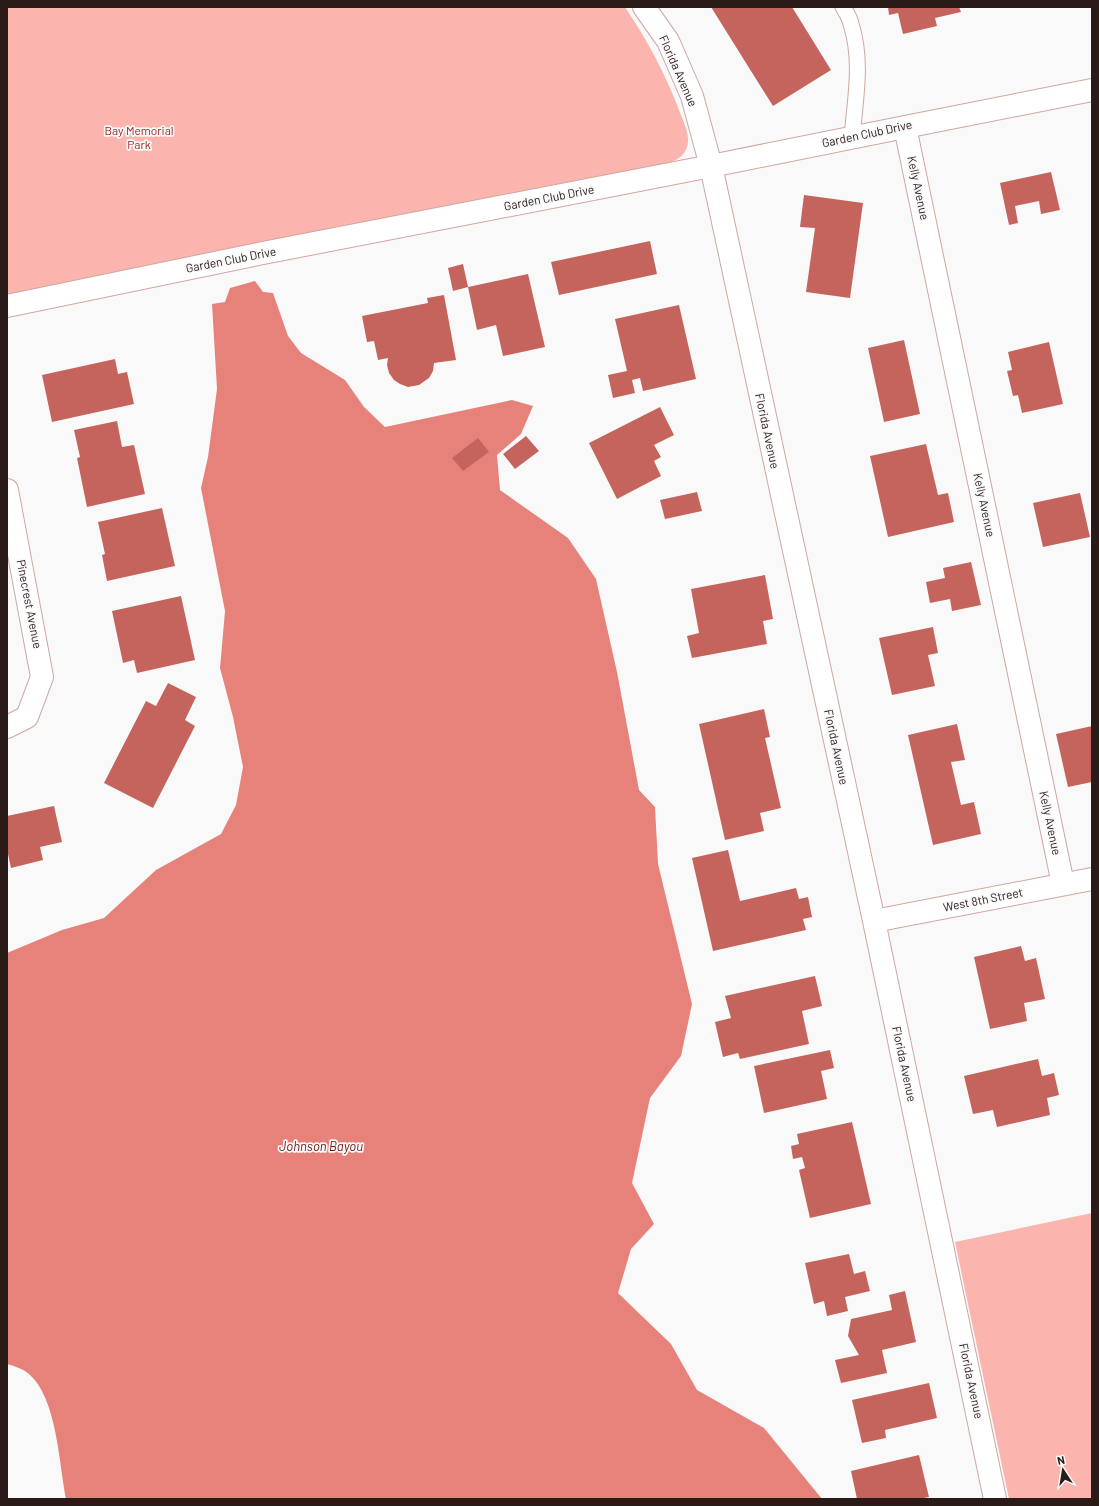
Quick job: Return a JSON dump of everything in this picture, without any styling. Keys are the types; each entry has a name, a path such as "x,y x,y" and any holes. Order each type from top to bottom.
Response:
{"street":[{"name":"Florida Avenue","path":"644,7 668,41 692,96 711,166 784,510 874,921 995,1499"},
{"name":"Garden Club Drive","path":"7,306 263,253 1092,90"},
{"name":"Kelly Avenue","path":"905,127 1063,884"},
{"name":"Pinecrest Avenue","path":"7,490 42,677 27,717 7,728"},
{"name":"West 8th Street","path":"874,921 1092,879"}],"lane":[{"path":"843,7 851,23 858,54 858,76 852,137"}],"green space":[{"name":"Bay Memorial Park","path":"7,7 625,7 662,70 686,128 688,143 683,154 677,160 669,163 7,299"},
{"path":"1092,1213 1092,1499 1009,1499 955,1242"}],"water":[{"name":"Johnson Bayou","path":"255,281 263,292 273,293 288,336 301,353 345,380 364,407 385,427 512,400 533,406 521,434 497,455 500,490 568,538 596,579 617,672 639,790 655,807 658,864 692,1004 681,1056 650,1098 632,1183 654,1224 631,1249 618,1293 671,1344 697,1390 764,1428 822,1499 66,1499 59,1450 46,1399 38,1385 29,1374 19,1368 7,1364 7,953 62,930 104,918 156,870 221,834 236,805 243,767 233,717 220,668 225,611 201,488 208,457 217,389 212,304 225,302 230,288"}],"building":[{"path":"711,7 792,7 831,70 773,106"},
{"path":"888,7 959,7 961,12 935,18 937,26 903,34 898,13 889,15"},
{"path":"1051,172 1060,210 1041,214 1039,201 1015,206 1018,223 1009,225 1000,183"},
{"path":"804,195 863,203 850,298 806,292 815,228 800,227"},
{"path":"650,241 657,274 559,295 551,262"},
{"path":"463,264 468,287 453,291 448,268"},
{"path":"528,274 545,347 503,356 496,325 477,330 468,287"},
{"path":"444,295 456,360 434,363 433,371 429,378 419,385 408,387 400,384 394,380 389,373 387,365 388,358 378,360 374,341 367,342 362,316 428,303 427,298"},
{"path":"679,305 696,379 643,391 640,378 632,380 635,393 613,398 608,375 627,371 615,319"},
{"path":"904,340 920,414 884,422 868,348"},
{"path":"1049,342 1063,404 1022,413 1018,395 1013,396 1007,371 1012,370 1008,352"},
{"path":"115,359 118,374 127,372 134,404 52,422 42,375"},
{"path":"660,407 674,435 654,445 661,457 654,461 661,476 617,499 589,443"},
{"path":"117,421 122,447 134,445 145,494 87,507 77,458 80,457 74,430"},
{"path":"526,436 539,451 515,469 503,454"},
{"path":"478,438 489,452 463,471 452,458"},
{"path":"926,444 938,495 948,493 954,522 888,537 870,456"},
{"path":"697,492 702,511 665,519 660,500"},
{"path":"1080,493 1090,537 1043,547 1033,503"},
{"path":"162,508 175,566 107,581 102,555 105,554 98,522"},
{"path":"971,562 981,605 952,611 950,599 930,603 926,582 945,578 943,568"},
{"path":"765,575 773,619 763,621 767,644 692,658 687,636 699,633 691,589"},
{"path":"181,596 195,660 137,673 134,660 123,663 112,611"},
{"path":"933,627 938,653 928,655 935,686 892,695 879,638"},
{"path":"168,683 196,697 185,720 195,726 153,808 104,783 146,701 156,706"},
{"path":"764,709 770,737 765,738 781,808 760,813 764,831 725,840 699,724"},
{"path":"957,724 965,760 951,762 961,805 974,802 981,834 933,845 908,735"},
{"path":"1092,726 1092,782 1068,787 1056,734"},
{"path":"54,806 62,842 40,847 43,860 11,868 7,854 7,816"},
{"path":"728,850 740,901 796,888 799,899 808,897 812,917 803,919 806,930 713,951 692,858"},
{"path":"1021,946 1025,961 1036,958 1045,999 1024,1003 1027,1021 990,1029 974,957"},
{"path":"815,976 822,1006 802,1011 809,1044 740,1059 738,1053 723,1057 715,1022 731,1018 725,996"},
{"path":"830,1050 834,1068 821,1071 827,1099 764,1113 754,1066"},
{"path":"1038,1059 1042,1076 1054,1073 1059,1095 1047,1098 1050,1115 997,1127 993,1110 973,1114 964,1076"},
{"path":"852,1122 871,1204 810,1218 799,1170 805,1168 802,1157 793,1159 791,1146 799,1144 797,1134"},
{"path":"849,1254 854,1274 865,1271 870,1291 845,1297 848,1311 827,1316 824,1301 814,1304 805,1263"},
{"path":"905,1291 916,1342 882,1350 887,1373 841,1383 835,1360 859,1355 848,1336 851,1319 892,1310 889,1295"},
{"path":"929,1383 937,1418 885,1430 886,1438 862,1443 852,1400"},
{"path":"919,1455 929,1497 919,1499 857,1499 851,1471"}]}
